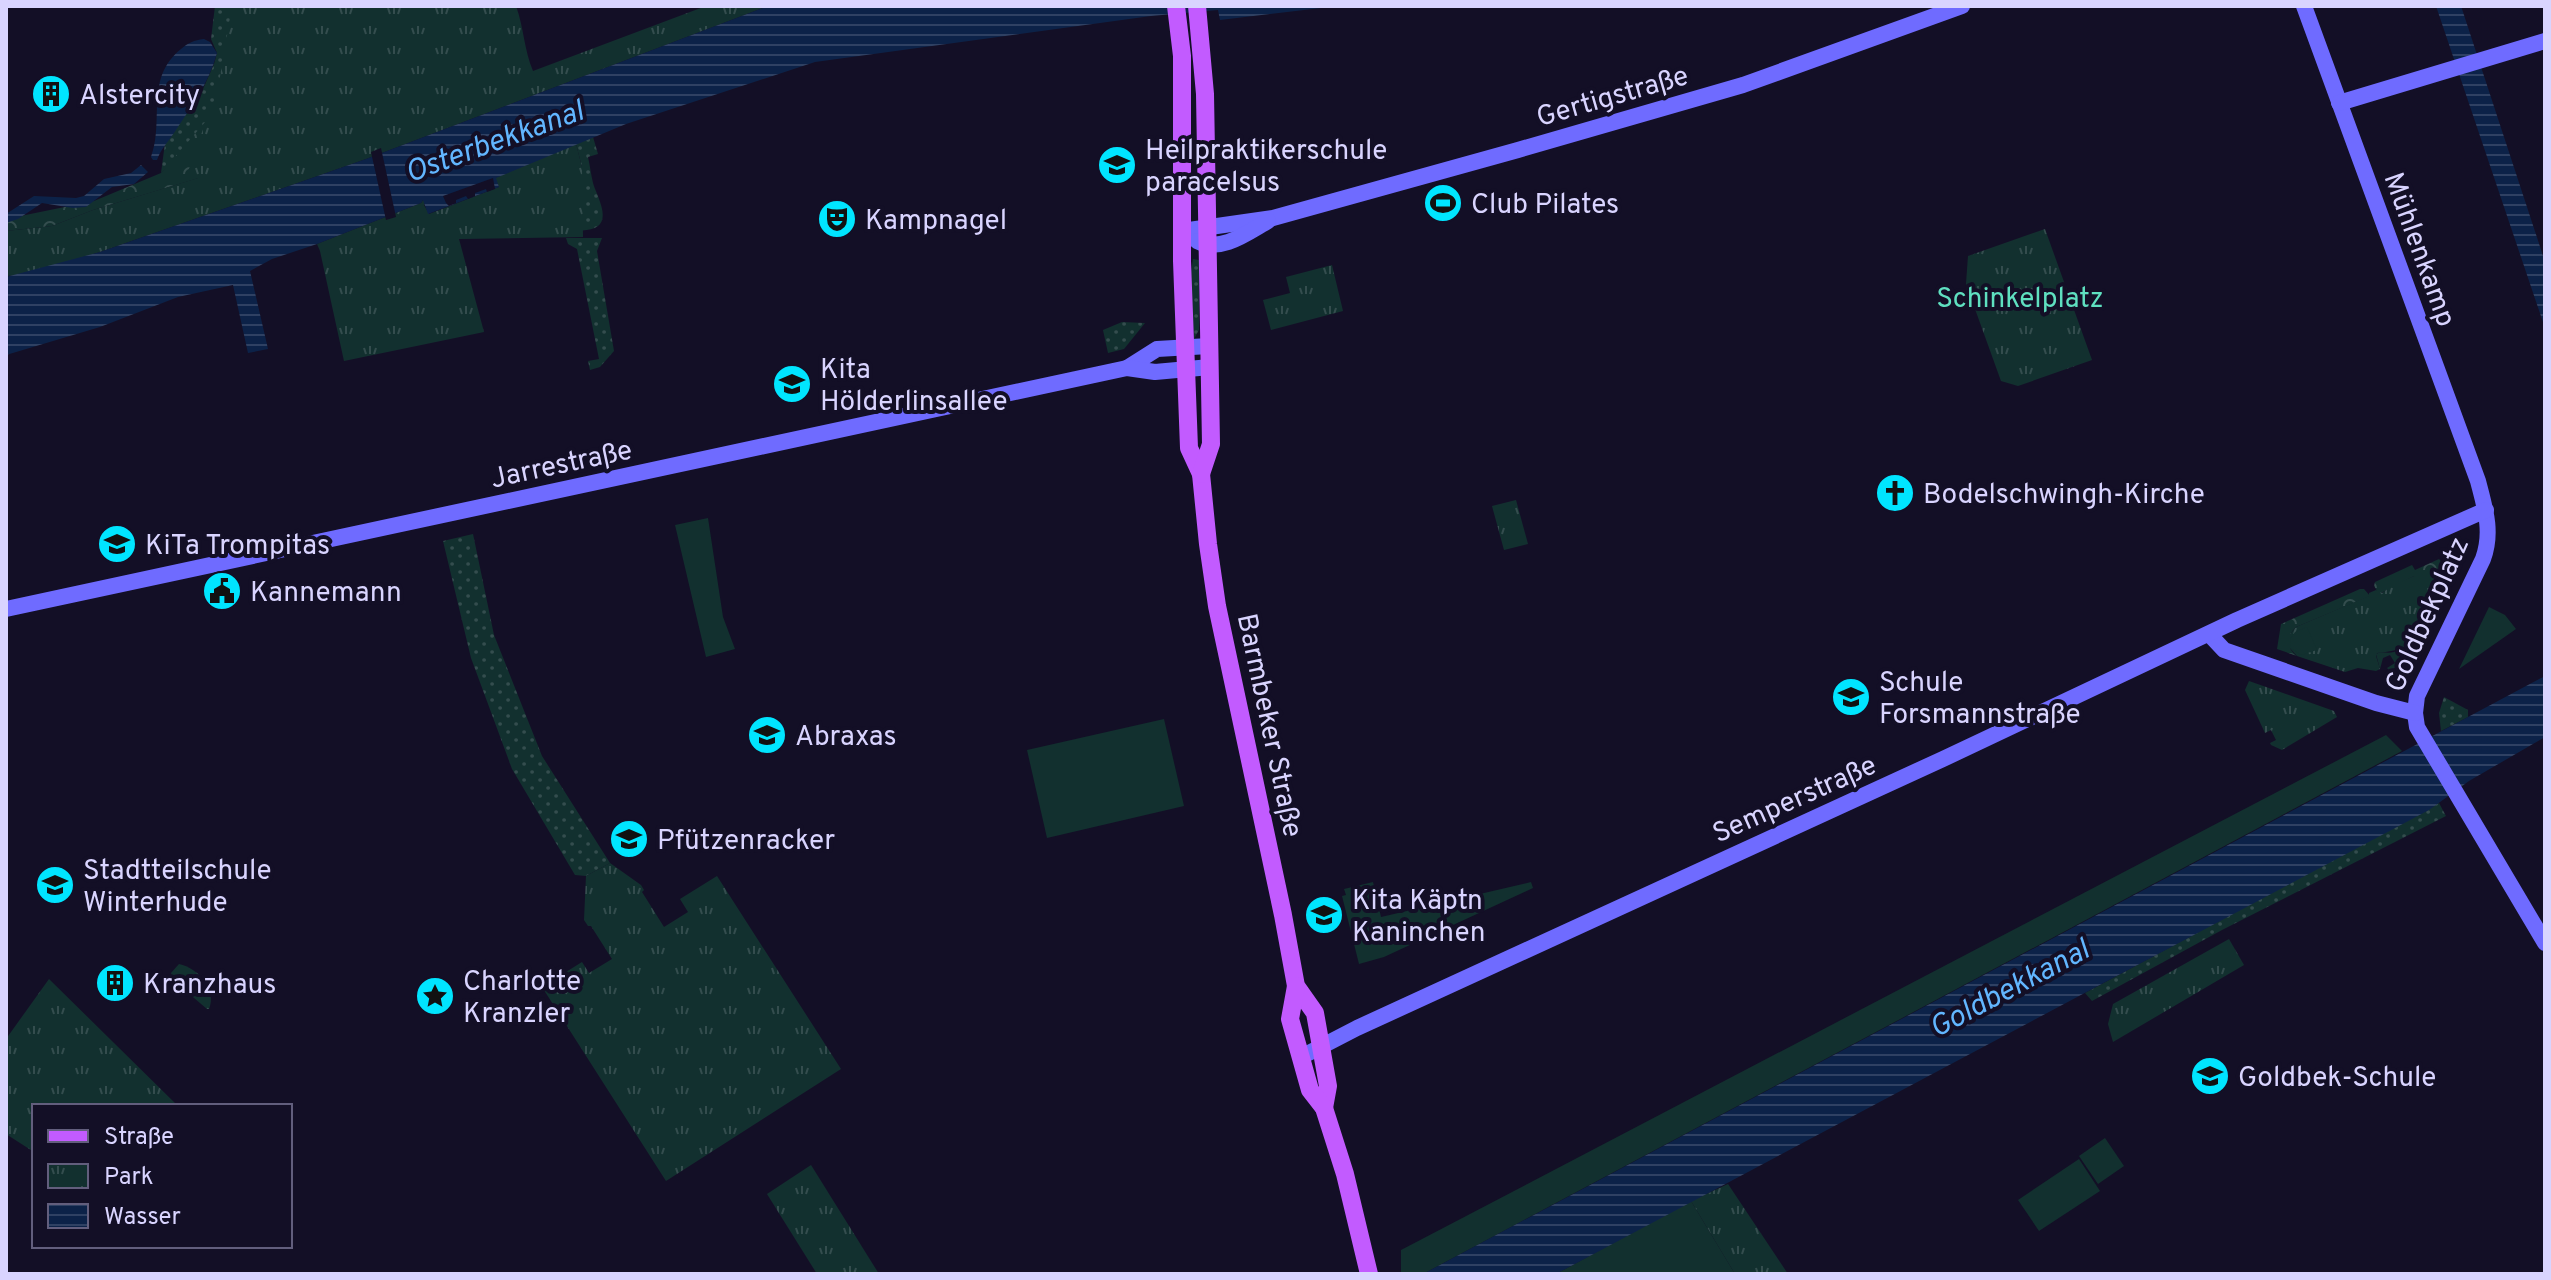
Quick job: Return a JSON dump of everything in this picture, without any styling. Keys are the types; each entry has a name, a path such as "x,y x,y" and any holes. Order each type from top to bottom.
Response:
{"main road":[{"name":"Barmbeker Straße","path":"1177,14 1182,56 1184,347 1189,448 1201,474 1217,606 1296,986 1290,1016 1310,1090 1324,1108 1345,1174 1369,1274"},
{"name":"Barmbeker Straße","path":"1198,14 1205,94 1211,444 1201,474"},
{"name":"Barmbeker Straße","path":"1296,986 1315,1010 1328,1086 1324,1108"}],"street":[{"name":"Gertigstraße","path":"1182,231 1225,243 1273,218 1743,85 1962,6"},
{"name":"Mühlenkamp","path":"2304,6 2486,510"},
{"path":"2339,103 2545,41"},
{"name":"Jarrestraße","path":"6,609 1127,368 1157,349 1209,346"},
{"name":"Jarrestraße","path":"1127,368 1155,372 1210,367"},
{"name":"Semperstraße","path":"1301,1057 2209,634 2486,510"},
{"name":"Goldbekplatz","path":"2209,634 2224,650 2383,706 2415,713 2420,688 2485,553 2488,532 2486,510"},
{"path":"2415,713 2422,738 2545,943"}],"green space":[{"path":"215,6 242,6 242,91 161,173 165,143 203,89 214,64 217,53 211,39"},
{"path":"232,6 516,6 533,71 706,6 768,6 366,159 100,252 23,275 6,276 6,231 52,226 198,178 186,177 206,121 215,106"},
{"path":"206,121 226,140 202,177 93,210 52,226 6,231 6,219 94,201 161,173"},
{"path":"593,137 598,154 588,157 603,217 598,226 591,229 565,231 582,167 576,144"},
{"path":"576,144 582,167 583,237 459,239 484,332 344,361 317,244 423,200 429,214 499,187 495,178"},
{"name":"Schinkelplatz","path":"2045,229 2092,360 2018,386 2001,381 1966,284 1968,256"},
{"path":"566,238 602,238 597,251 614,351 600,367 590,370 588,361 599,359 577,249 568,244"},
{"path":"1193,259 1199,260 1199,330 1194,339 1190,278"},
{"path":"1332,265 1343,311 1271,330 1263,300 1290,293 1286,277"},
{"path":"1122,322 1145,323 1124,349 1108,353 1103,330"},
{"path":"1516,500 1528,544 1504,550 1492,506"},
{"path":"708,518 723,617 735,649 706,657 675,525"},
{"path":"473,534 494,635 542,756 610,863 586,876 575,875 512,769 471,658 443,541"},
{"path":"2439,559 2455,577 2418,651 2390,671 2387,668 2395,663 2390,655 2383,658 2380,669 2376,654 2394,652 2406,643 2429,598 2414,576 2379,594 2375,582 2412,565 2415,570"},
{"path":"2414,576 2426,582 2429,594 2426,604 2429,605 2404,645 2377,653 2380,669 2358,668 2345,672 2297,656 2288,646 2287,638 2296,627 2369,596 2376,590 2382,593"},
{"path":"2360,589 2370,596 2296,627 2290,634 2289,642 2297,656 2277,649 2281,624"},
{"path":"2489,607 2505,615 2516,629 2459,669"},
{"path":"2307,627 2317,650 2301,655 2291,648 2290,639 2295,632"},
{"path":"2249,681 2334,711 2337,717 2282,750 2271,745 2276,740 2271,730 2265,733 2245,690"},
{"path":"2444,697 2468,710 2468,717 2441,731 2439,713"},
{"path":"1164,719 1184,806 1047,838 1027,750"},
{"path":"2386,735 2402,751 1423,1274 1401,1274 1401,1250"},
{"path":"2439,803 2446,816 2222,930 2092,1001 2085,993"},
{"path":"610,863 641,885 642,892 664,927 688,912 680,899 717,876 841,1069 666,1181 542,987 582,962 589,973 612,959 584,920 586,876"},
{"path":"1373,882 1381,917 1531,882 1533,888 1384,957 1359,964 1342,896 1346,895 1344,889"},
{"path":"2229,939 2244,965 2113,1042 2108,1024 2113,1004"},
{"path":"179,964 193,970 204,980 210,994 209,1009 173,980 171,973"},
{"path":"49,979 176,1104 32,1104 32,1151 6,1134 6,1039"},
{"path":"2105,1138 2124,1166 2098,1184 2079,1156"},
{"path":"2079,1159 2100,1191 2039,1231 2018,1200"},
{"path":"811,1165 879,1274 817,1274 767,1194"},
{"path":"1728,1184 1788,1274 1735,1274 1691,1201"},
{"path":"1691,1201 1735,1274 1556,1274"}],"water":[{"name":"Osterbekkanal","path":"768,6 1338,6 1220,20 1218,10 1151,16 815,62 626,124 496,178 499,187 428,214 423,200 317,244 272,259 250,271 268,349 248,353 233,285 178,297 100,327 6,355 6,277 100,252 366,159"},
{"path":"2436,6 2461,6 2545,262 2545,328"},
{"path":"204,39 217,53 209,74 157,160 153,160 163,73 181,49 191,42"},
{"path":"141,165 148,172 134,184 112,187 86,207 42,203 6,223 6,214 34,196 84,196 104,179 131,173"},
{"name":"Goldbekkanal","path":"2545,676 2545,737 2469,781 2429,810 1556,1274 1423,1274"}],"pier":[{"path":"381,148 396,217 386,220 371,152"},
{"path":"493,178 495,189 475,193 468,199 466,196 449,206 446,203 443,196"}],"place":[{"name":"Alstercity","path":"51,94"},
{"name":"Heilpraktikerschule paracelsus","path":"1117,165"},
{"name":"Club Pilates","path":"1443,203"},
{"name":"Kampnagel","path":"837,219"},
{"name":"Kita Hölderlinsallee","path":"792,384"},
{"name":"Bodelschwingh-Kirche","path":"1895,493"},
{"name":"KiTa Trompitas","path":"117,544"},
{"name":"Kannemann","path":"222,591"},
{"name":"Schule Forsmannstraße","path":"1851,697"},
{"name":"Abraxas","path":"767,735"},
{"name":"Pfützenracker","path":"629,839"},
{"name":"Stadtteilschule Winterhude","path":"55,885"},
{"name":"Kita Käptn Kaninchen","path":"1324,915"},
{"name":"Kranzhaus","path":"115,983"},
{"name":"Charlotte Kranzler","path":"435,996"},
{"name":"Goldbek-Schule","path":"2210,1076"}]}
